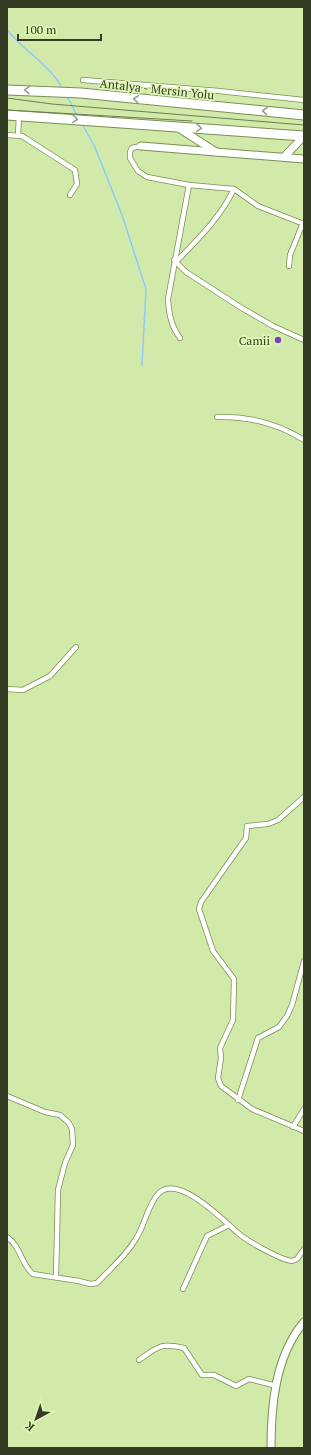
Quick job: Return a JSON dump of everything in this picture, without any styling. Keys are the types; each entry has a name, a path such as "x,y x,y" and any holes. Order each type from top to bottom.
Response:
{"highway":[{"name":"Antalya - Mersin Yolu","path":"7,90 81,93 304,115"},
{"path":"7,115 304,136"}],"street":[{"path":"83,80 304,100"},
{"path":"18,135 19,116"},
{"path":"176,126 217,152"},
{"path":"7,135 22,136 74,170 77,184 70,195"},
{"path":"284,157 304,136"},
{"path":"288,266 290,255 304,224 258,206 234,189 189,185 147,177 138,171 130,158 130,152 132,148 141,146 304,159"},
{"path":"180,338 173,329 169,313 168,299 189,185"},
{"path":"175,261 214,221 224,208 234,189"},
{"path":"175,261 186,272 254,316 304,340"},
{"path":"217,416 253,418 277,426 304,440"},
{"path":"7,689 23,690 50,676 76,647"},
{"path":"304,797 278,820 268,824 247,826 246,838 201,902 199,909 213,951 234,979 233,1020 220,1048 221,1058 218,1078 221,1086 252,1109 304,1131"},
{"path":"238,1100 258,1038 279,1027 286,1016 292,1005 304,961"},
{"path":"7,1096 45,1112 60,1115 70,1123 72,1129 73,1145 65,1163 58,1190 56,1277"},
{"path":"293,1127 304,1109"},
{"path":"7,1237 19,1249 25,1265 33,1274 90,1284 97,1283 129,1250 138,1237 154,1199 160,1192 166,1189 186,1193 201,1202 246,1238 286,1260 292,1261 297,1259 304,1249"},
{"path":"183,1289 207,1236 229,1225"},
{"path":"271,1448 271,1413 284,1356 303,1324"},
{"path":"139,1360 159,1346 168,1345 184,1348 202,1375 214,1375 236,1386 249,1379 277,1386"}],"waterway":[{"path":"7,30 21,45 44,65 58,80 63,89"},
{"path":"67,96 78,117"},
{"path":"82,124 94,145 122,215 146,289 142,365"}],"tram line":[{"path":"7,98 52,104 304,125"},
{"path":"7,110 192,121"}],"place":[{"name":"Camii","path":"278,340"}]}
